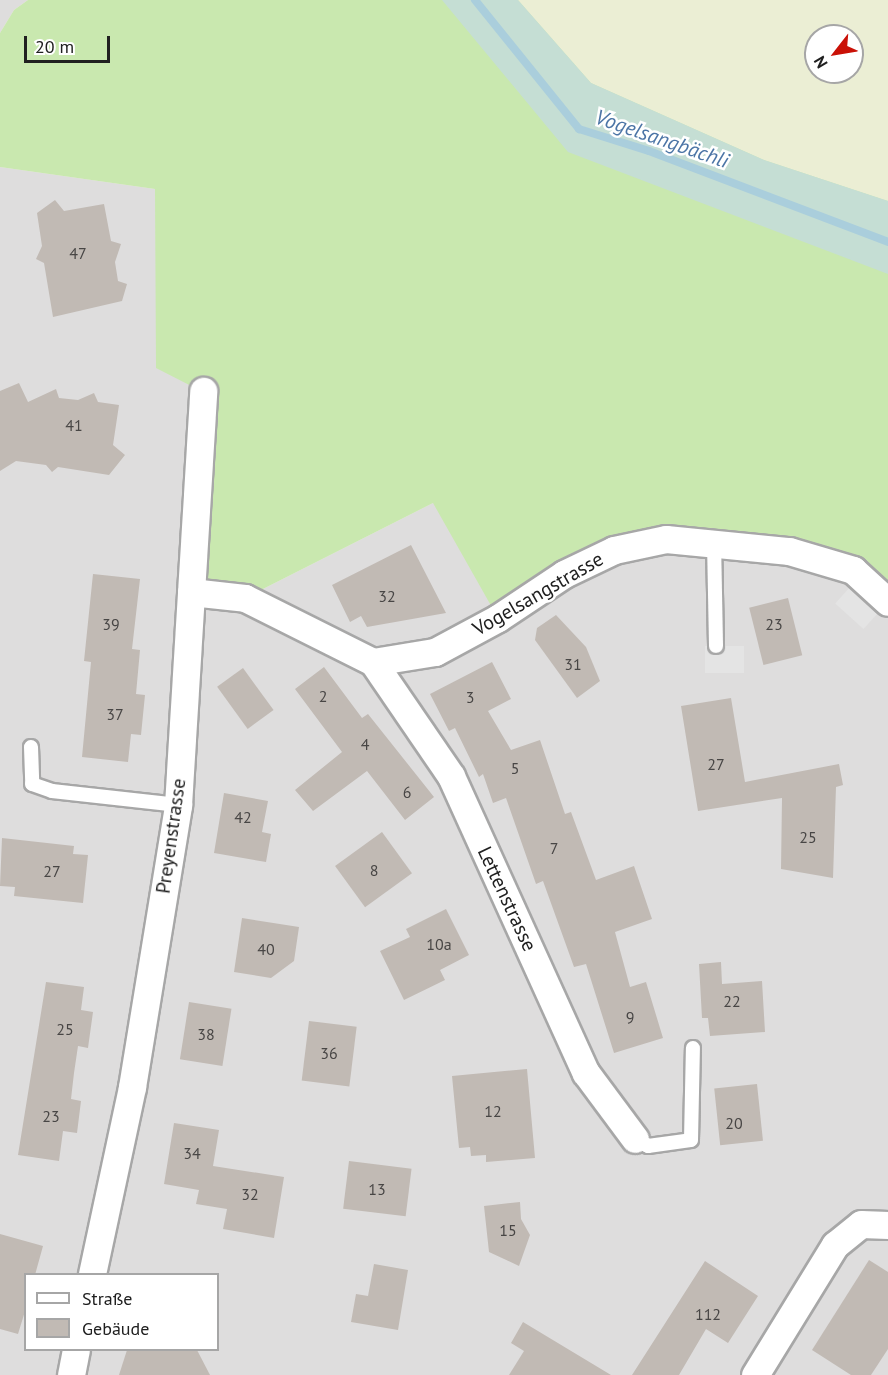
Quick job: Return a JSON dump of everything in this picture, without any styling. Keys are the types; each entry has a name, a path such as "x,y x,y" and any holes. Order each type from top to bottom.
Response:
{"street":[{"name":"Preyenstrasse","path":"92,1273 132,1087 178,805 203,391"},
{"name":"Vogelsangstrasse","path":"373,662 435,652 498,618 564,574 614,550 666,539 714,541 789,551 853,570 888,602"},
{"path":"191,592 245,598 373,662"},
{"name":"Lettenstrasse","path":"373,662 451,776 586,1073 635,1139"},
{"path":"755,1375 835,1245 861,1224 888,1225"},
{"path":"71,1375 76,1351"}],"lane":[{"path":"714,541 716,646"},
{"path":"31,747 32,784 52,791 178,805"},
{"path":"635,1139 648,1146 691,1140 693,1048"}],"shaded area":[{"path":"0,0 28,0 14,10 0,33"},
{"path":"0,167 155,189 203,391 245,598 433,503 614,550 789,551 888,602 888,1375 0,1375"},
{"path":"860,576 888,601 863,629 835,603"},
{"path":"705,646 744,646 744,673 705,673"}],"green space":[{"path":"28,0 518,0 591,83 764,160 888,201 888,602 853,570 666,539 498,618 433,503 245,598 191,592 203,392 156,368 155,189 0,167 0,33 14,10"},
{"path":"442,0 518,0 591,83 764,160 888,201 888,274 568,152"},
{"path":"518,0 888,0 888,201 764,160 591,83"}],"building":[{"path":"55,200 64,211 104,204 111,241 121,244 115,262 118,281 127,284 122,301 53,317 44,263 36,259 42,246 37,213"},
{"path":"19,383 28,402 56,389 59,398 78,400 94,393 98,402 119,405 113,445 125,455 109,475 58,467 52,472 46,465 16,461 0,471 0,391"},
{"path":"411,545 446,613 367,627 361,616 350,622 332,585"},
{"path":"93,574 140,579 132,649 140,650 136,694 145,695 141,735 131,734 128,762 82,757 91,662 84,661"},
{"path":"788,598 802,655 763,665 749,608"},
{"path":"556,615 586,647 600,681 577,698 535,640 537,628"},
{"path":"492,662 511,699 488,711 511,750 540,740 565,814 571,812 596,880 634,866 652,919 615,932 630,987 646,982 663,1038 614,1053 586,964 574,967 543,881 536,884 506,798 493,803 483,774 479,777 455,728 449,731 430,694"},
{"path":"324,667 362,718 368,714 434,797 405,820 367,771 313,811 295,790 342,752 295,689"},
{"path":"243,668 274,710 248,729 217,687"},
{"path":"731,698 745,782 839,764 843,785 836,787 833,878 781,869 782,798 698,811 681,706"},
{"path":"224,793 268,801 262,832 271,834 266,862 214,853"},
{"path":"382,832 412,873 365,907 335,866"},
{"path":"2,838 74,846 73,854 88,855 83,903 14,896 15,887 0,886"},
{"path":"446,909 469,955 440,970 445,980 404,1000 380,951 410,937 406,929"},
{"path":"242,918 299,927 294,961 271,978 234,972"},
{"path":"721,962 722,984 762,981 765,1032 710,1036 708,1018 702,1018 699,964"},
{"path":"46,982 84,987 81,1010 93,1012 88,1048 78,1046 74,1073 71,1099 81,1101 77,1133 63,1131 59,1161 18,1155"},
{"path":"189,1002 231,1009 222,1066 180,1059"},
{"path":"309,1021 357,1027 349,1086 302,1081"},
{"path":"527,1069 535,1158 486,1162 486,1155 471,1156 470,1147 459,1148 452,1076"},
{"path":"757,1084 763,1141 720,1145 714,1088"},
{"path":"174,1123 219,1130 213,1166 284,1177 274,1238 223,1229 227,1209 196,1204 199,1190 164,1184"},
{"path":"349,1161 412,1169 406,1216 343,1209"},
{"path":"520,1202 521,1219 530,1235 519,1266 489,1252 484,1206"},
{"path":"0,1234 43,1246 36,1273 24,1273 24,1314 18,1334 0,1329"},
{"path":"869,1260 888,1272 888,1349 871,1375 851,1375 812,1350"},
{"path":"705,1261 758,1296 728,1343 706,1329 679,1375 632,1375"},
{"path":"374,1264 408,1270 398,1330 351,1322 356,1294 368,1296"},
{"path":"523,1322 611,1375 509,1375 524,1351 511,1343"},
{"path":"127,1351 198,1351 210,1375 119,1375"}],"waterway":[{"name":"Vogelsangbächli","path":"475,0 579,129 649,151 888,242"}]}
